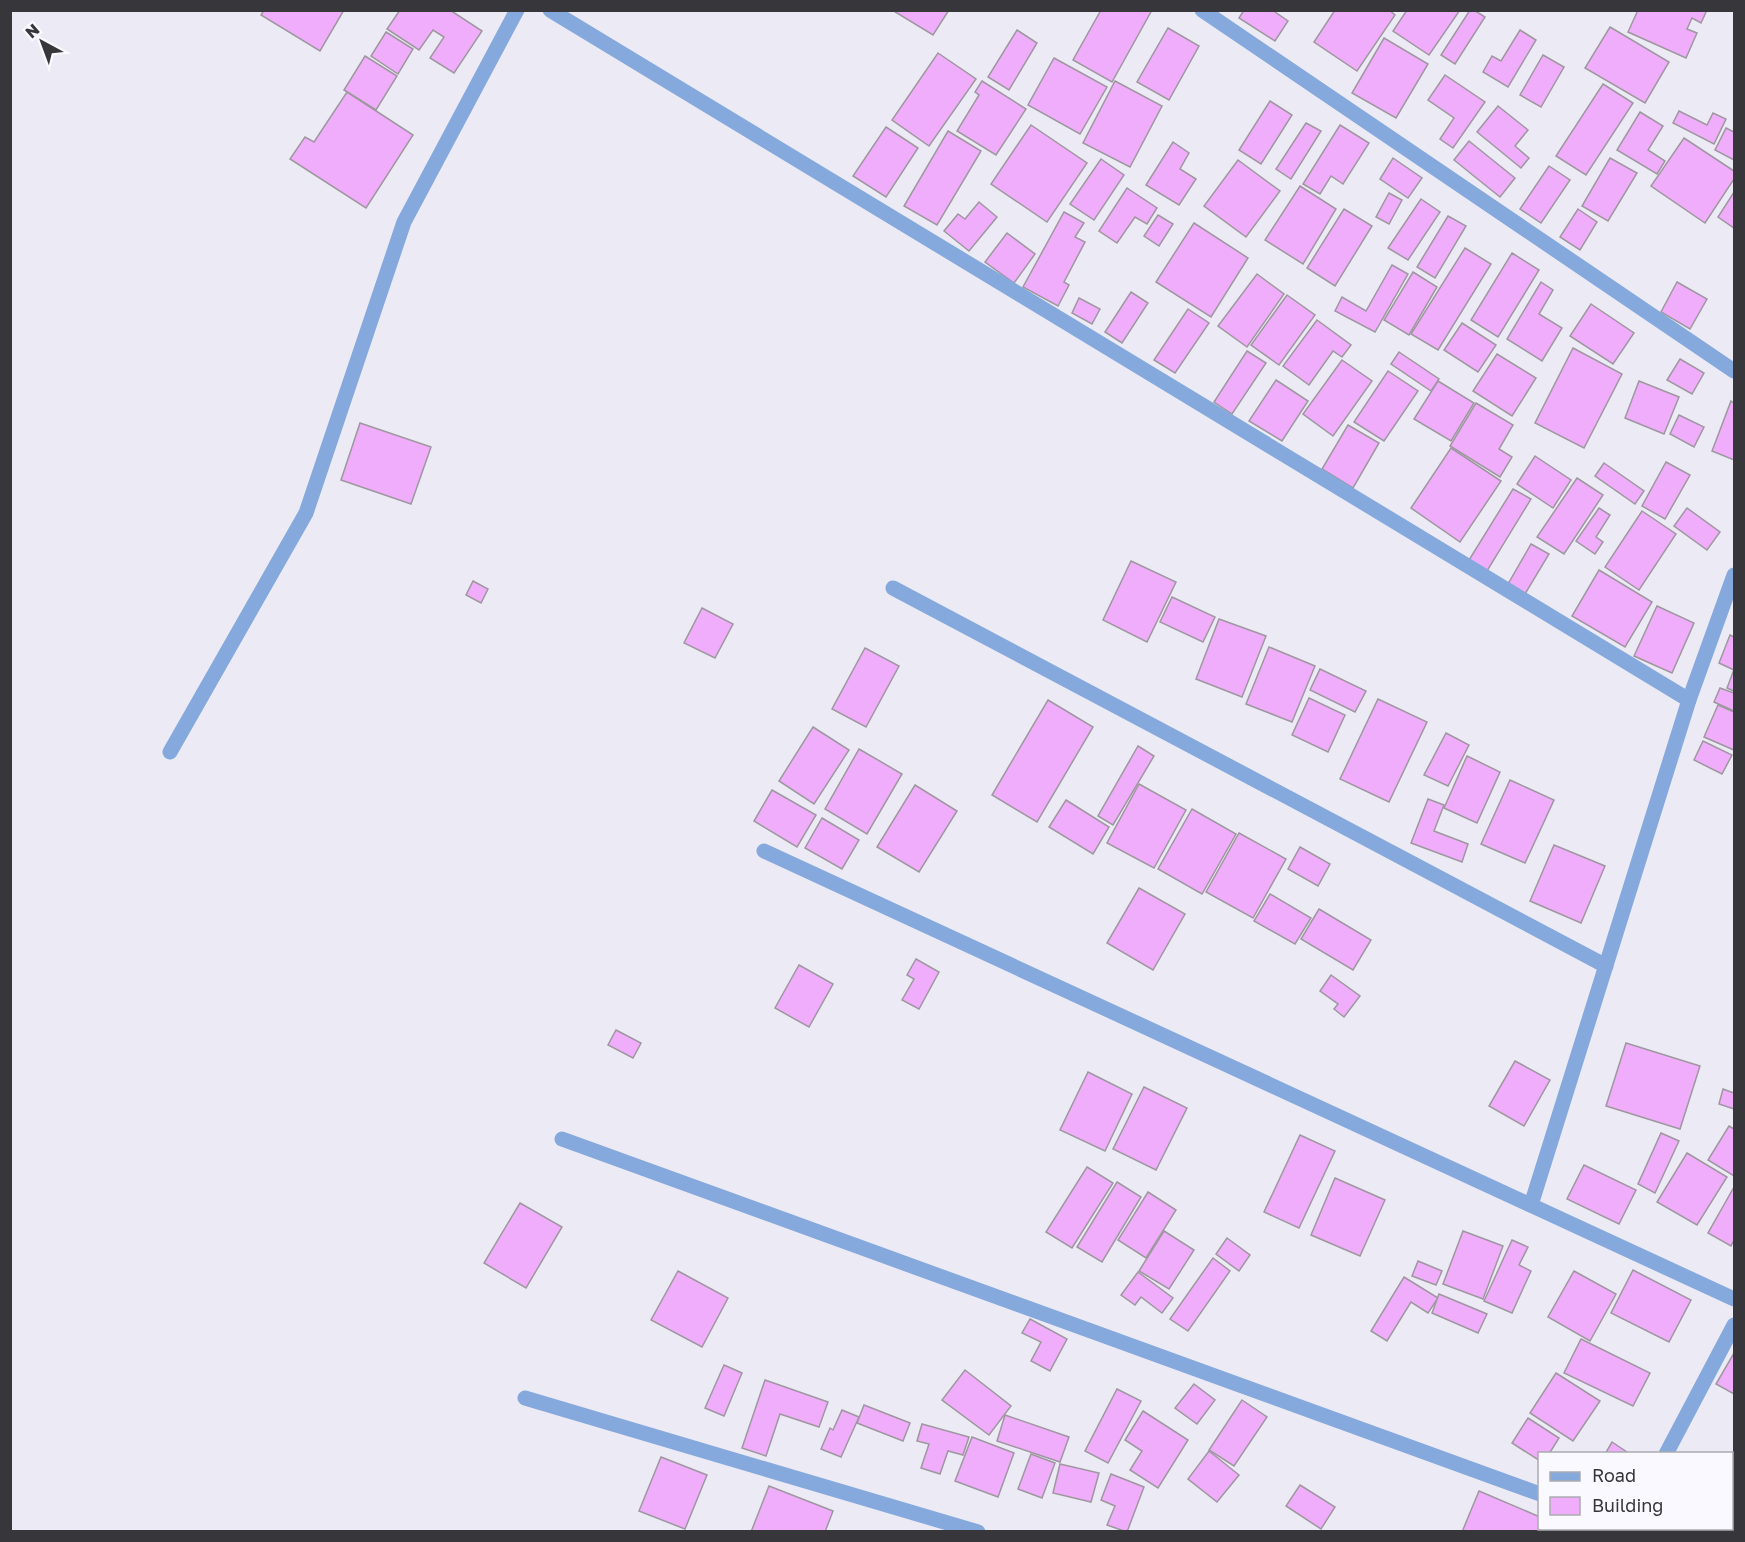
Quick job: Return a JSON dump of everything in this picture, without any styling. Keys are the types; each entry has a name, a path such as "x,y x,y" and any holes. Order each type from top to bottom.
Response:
{"street":[{"path":"170,752 306,513 404,222 517,10"},
{"path":"550,10 1689,700"},
{"path":"1202,10 1734,371"},
{"path":"1532,1205 1689,700 1734,575"},
{"path":"892,588 1606,966"},
{"path":"764,851 1734,1299"},
{"path":"562,1139 1538,1494"},
{"path":"1667,1452 1734,1325"},
{"path":"525,1398 978,1532"}],"building":[{"path":"264,10 344,10 320,51 261,15"},
{"path":"400,10 450,10 482,31 454,73 430,58 444,37 433,30 419,50 387,29"},
{"path":"892,10 949,10 933,35"},
{"path":"1101,10 1152,10 1112,82 1073,60"},
{"path":"1244,10 1272,10 1288,21 1275,41 1239,18"},
{"path":"1335,10 1389,10 1395,15 1357,71 1314,42"},
{"path":"1407,10 1460,10 1429,55 1393,31"},
{"path":"1470,10 1485,17 1455,64 1441,55"},
{"path":"1638,10 1707,10 1701,23 1692,18 1687,29 1697,33 1686,58 1628,32"},
{"path":"1610,27 1669,62 1645,103 1585,68"},
{"path":"1168,28 1199,46 1169,100 1137,82"},
{"path":"1017,30 1037,43 1009,90 988,77"},
{"path":"1520,30 1536,40 1508,87 1483,72 1492,56 1501,61"},
{"path":"386,32 413,49 398,74 371,56"},
{"path":"1384,38 1428,64 1396,118 1352,93"},
{"path":"938,53 976,79 929,146 892,120"},
{"path":"1543,55 1564,67 1541,107 1520,95"},
{"path":"365,56 397,76 376,110 344,90"},
{"path":"1054,58 1107,87 1080,134 1028,105"},
{"path":"1445,75 1485,102 1453,148 1440,139 1454,118 1428,100"},
{"path":"982,81 1026,109 996,155 957,131 979,95 975,92"},
{"path":"1115,81 1162,106 1130,167 1083,143"},
{"path":"1603,84 1633,103 1586,175 1556,156"},
{"path":"347,92 413,135 366,208 290,159 305,137 314,142"},
{"path":"1270,101 1292,115 1261,164 1239,150"},
{"path":"1498,106 1528,130 1515,146 1529,158 1521,168 1477,132"},
{"path":"1679,111 1707,125 1713,113 1726,119 1714,144 1673,123"},
{"path":"1640,112 1663,126 1648,150 1665,161 1657,174 1617,150"},
{"path":"1306,123 1321,131 1291,179 1276,169"},
{"path":"1031,125 1087,163 1047,222 991,184"},
{"path":"1340,125 1369,143 1343,184 1331,176 1320,194 1303,184"},
{"path":"886,127 918,148 886,197 853,176"},
{"path":"1726,128 1734,132 1734,160 1715,150"},
{"path":"948,131 981,151 937,225 904,206"},
{"path":"1684,138 1734,171 1734,179 1705,223 1651,186"},
{"path":"1469,141 1515,178 1500,197 1454,160"},
{"path":"1173,142 1189,153 1180,169 1196,179 1179,205 1146,185"},
{"path":"1393,158 1422,178 1408,198 1380,179"},
{"path":"1610,158 1637,173 1608,221 1582,206"},
{"path":"1101,159 1124,175 1094,220 1070,204"},
{"path":"1238,160 1280,191 1246,237 1204,206"},
{"path":"1549,166 1570,180 1541,223 1520,209"},
{"path":"1300,186 1336,209 1303,264 1265,240"},
{"path":"1127,188 1157,208 1147,224 1135,217 1117,243 1099,231"},
{"path":"1734,192 1734,228 1718,217"},
{"path":"1389,193 1402,200 1389,224 1376,217"},
{"path":"1421,199 1440,212 1408,260 1388,248"},
{"path":"979,202 997,217 969,251 944,231 958,214 965,219"},
{"path":"1344,209 1372,226 1335,286 1307,268"},
{"path":"1578,209 1597,222 1580,250 1560,237"},
{"path":"1064,212 1084,223 1075,237 1085,242 1064,282 1069,285 1058,306 1023,287"},
{"path":"1158,215 1173,224 1159,246 1144,236"},
{"path":"1448,216 1466,226 1435,278 1417,267"},
{"path":"1194,223 1248,258 1211,317 1156,282"},
{"path":"1007,233 1035,254 1014,283 985,262"},
{"path":"1465,248 1491,264 1438,350 1411,334"},
{"path":"1512,253 1539,270 1498,337 1471,320"},
{"path":"1392,265 1408,274 1375,332 1335,311 1342,297 1366,311"},
{"path":"1413,272 1437,287 1409,335 1384,320"},
{"path":"1257,274 1284,294 1247,347 1218,326"},
{"path":"1541,282 1553,290 1539,314 1562,328 1542,361 1507,339"},
{"path":"1677,282 1707,299 1690,329 1661,312"},
{"path":"1131,292 1148,303 1122,343 1105,332"},
{"path":"1287,295 1315,315 1279,365 1251,345"},
{"path":"1079,298 1100,309 1092,324 1072,313"},
{"path":"1591,304 1634,333 1613,364 1570,336"},
{"path":"1188,309 1209,323 1175,373 1154,360"},
{"path":"1317,320 1351,345 1342,357 1333,351 1309,385 1283,366"},
{"path":"1462,323 1496,345 1478,372 1444,350"},
{"path":"1573,348 1622,374 1584,448 1535,423"},
{"path":"1247,351 1266,363 1232,414 1214,402"},
{"path":"1399,352 1439,379 1431,391 1391,364"},
{"path":"1497,354 1536,378 1512,416 1473,391"},
{"path":"1680,359 1704,373 1692,394 1667,380"},
{"path":"1342,360 1372,381 1333,436 1303,414"},
{"path":"1388,371 1418,391 1384,441 1354,422"},
{"path":"1276,380 1308,401 1282,441 1249,421"},
{"path":"1438,381 1474,403 1451,441 1414,419"},
{"path":"1639,381 1679,397 1664,434 1625,418"},
{"path":"1731,401 1734,403 1734,460 1712,451"},
{"path":"1476,403 1513,425 1499,449 1512,457 1500,477 1450,446"},
{"path":"1679,415 1704,427 1694,447 1670,434"},
{"path":"360,423 431,447 411,504 341,480"},
{"path":"1348,425 1379,443 1353,488 1322,469"},
{"path":"1451,448 1501,481 1460,542 1411,508"},
{"path":"1535,456 1571,480 1553,508 1517,484"},
{"path":"1666,462 1690,475 1665,519 1642,506"},
{"path":"1604,463 1644,491 1635,504 1595,476"},
{"path":"1577,478 1603,495 1564,554 1537,537"},
{"path":"1513,489 1531,499 1487,571 1469,560"},
{"path":"1599,508 1610,515 1596,537 1603,542 1595,554 1576,541"},
{"path":"1687,508 1720,532 1707,550 1674,526"},
{"path":"1642,511 1676,534 1639,590 1605,567"},
{"path":"1531,544 1549,554 1525,594 1508,584"},
{"path":"1131,561 1176,582 1147,642 1103,620"},
{"path":"1599,570 1652,602 1625,647 1572,616"},
{"path":"473,581 488,589 481,603 466,595"},
{"path":"1172,597 1215,617 1203,642 1160,622"},
{"path":"1657,606 1694,623 1672,673 1634,656"},
{"path":"702,608 733,624 715,658 684,643"},
{"path":"1219,619 1266,636 1242,697 1196,679"},
{"path":"1730,635 1734,637 1734,670 1719,663"},
{"path":"1269,647 1315,666 1292,722 1246,704"},
{"path":"865,648 899,666 866,727 832,709"},
{"path":"1320,669 1366,691 1355,712 1310,690"},
{"path":"1734,673 1734,691 1727,688"},
{"path":"1720,688 1734,693 1734,711 1714,702"},
{"path":"1309,698 1345,715 1328,752 1292,735"},
{"path":"1378,699 1427,722 1389,802 1340,779"},
{"path":"1048,700 1093,727 1037,822 992,795"},
{"path":"1718,705 1734,712 1734,750 1704,737"},
{"path":"813,727 849,750 814,804 779,781"},
{"path":"1446,733 1469,745 1448,786 1424,775"},
{"path":"1703,741 1732,755 1722,774 1694,760"},
{"path":"1138,746 1154,756 1113,825 1098,816"},
{"path":"859,749 902,774 867,834 825,809"},
{"path":"1467,756 1500,772 1477,823 1444,808"},
{"path":"1510,780 1554,800 1525,863 1481,844"},
{"path":"1139,784 1186,810 1154,868 1107,843"},
{"path":"915,785 957,811 919,872 877,847"},
{"path":"772,790 816,815 797,847 754,821"},
{"path":"1428,799 1444,805 1434,831 1468,844 1462,862 1411,843"},
{"path":"1066,800 1109,827 1093,854 1049,827"},
{"path":"1192,809 1236,834 1202,894 1158,869"},
{"path":"822,818 859,840 842,869 805,848"},
{"path":"1239,833 1286,859 1253,918 1206,892"},
{"path":"1554,845 1605,866 1581,923 1530,901"},
{"path":"1300,847 1330,864 1318,886 1288,869"},
{"path":"1139,888 1185,914 1153,970 1107,943"},
{"path":"1270,894 1311,918 1295,944 1254,921"},
{"path":"1319,909 1371,940 1353,970 1301,939"},
{"path":"916,959 939,972 919,1009 902,1000 914,979 907,975"},
{"path":"799,965 833,984 809,1027 775,1008"},
{"path":"1331,975 1360,996 1344,1017 1334,1009 1338,1004 1320,991"},
{"path":"616,1030 641,1043 633,1058 608,1045"},
{"path":"1626,1043 1700,1066 1680,1129 1606,1106"},
{"path":"1515,1061 1550,1080 1524,1126 1489,1106"},
{"path":"1088,1072 1132,1094 1105,1151 1060,1130"},
{"path":"1144,1087 1187,1108 1156,1170 1113,1149"},
{"path":"1723,1089 1734,1093 1734,1109 1719,1104"},
{"path":"1729,1126 1734,1129 1734,1176 1708,1160"},
{"path":"1661,1133 1679,1141 1655,1193 1638,1184"},
{"path":"1300,1135 1335,1151 1299,1228 1264,1212"},
{"path":"1687,1153 1727,1177 1697,1225 1657,1202"},
{"path":"1584,1165 1636,1190 1619,1224 1567,1199"},
{"path":"1087,1167 1113,1183 1072,1248 1046,1232"},
{"path":"1335,1178 1385,1200 1360,1256 1311,1235"},
{"path":"1117,1182 1141,1197 1102,1262 1077,1247"},
{"path":"1734,1187 1734,1240 1731,1246 1708,1233"},
{"path":"1148,1192 1176,1210 1146,1258 1118,1240"},
{"path":"520,1203 562,1227 526,1288 484,1263"},
{"path":"1164,1231 1194,1250 1169,1289 1139,1271"},
{"path":"1463,1231 1503,1246 1483,1299 1443,1284"},
{"path":"1227,1238 1250,1255 1239,1271 1216,1254"},
{"path":"1512,1240 1528,1247 1519,1265 1531,1271 1512,1313 1484,1301"},
{"path":"1213,1258 1230,1271 1188,1331 1170,1319"},
{"path":"1418,1261 1442,1271 1436,1285 1412,1276"},
{"path":"1633,1270 1691,1300 1669,1342 1611,1313"},
{"path":"678,1271 728,1298 702,1347 651,1320"},
{"path":"1574,1271 1616,1294 1590,1341 1548,1317"},
{"path":"1138,1272 1173,1298 1162,1313 1141,1297 1135,1305 1121,1295"},
{"path":"1404,1277 1438,1298 1428,1313 1411,1302 1387,1341 1371,1331"},
{"path":"1439,1294 1487,1314 1478,1333 1432,1313"},
{"path":"1030,1319 1067,1339 1050,1371 1031,1361 1041,1342 1022,1333"},
{"path":"1581,1339 1650,1373 1633,1406 1564,1373"},
{"path":"1734,1353 1734,1394 1716,1384"},
{"path":"724,1365 742,1373 724,1416 705,1408"},
{"path":"965,1370 1011,1406 989,1435 942,1400"},
{"path":"1556,1373 1600,1401 1573,1441 1530,1413"},
{"path":"765,1380 828,1402 819,1427 780,1414 766,1456 742,1448"},
{"path":"1194,1384 1215,1400 1197,1424 1175,1408"},
{"path":"1117,1389 1141,1401 1108,1463 1085,1451"},
{"path":"1242,1400 1267,1417 1234,1466 1209,1450"},
{"path":"864,1405 910,1423 903,1441 857,1423"},
{"path":"842,1410 859,1417 841,1457 821,1449 830,1428 833,1430"},
{"path":"1143,1411 1188,1440 1158,1488 1130,1470 1142,1451 1125,1440"},
{"path":"1005,1415 1069,1437 1060,1462 997,1441"},
{"path":"1528,1418 1559,1438 1550,1452 1538,1452 1538,1460 1512,1443"},
{"path":"922,1424 969,1437 963,1455 948,1451 940,1474 921,1468 929,1444 917,1441"},
{"path":"972,1437 1014,1453 998,1497 955,1481"},
{"path":"1612,1442 1627,1452 1606,1452"},
{"path":"1209,1451 1239,1475 1217,1502 1188,1479"},
{"path":"1031,1454 1055,1463 1042,1498 1018,1489"},
{"path":"661,1457 707,1475 685,1529 639,1511"},
{"path":"1060,1464 1099,1473 1091,1502 1053,1493"},
{"path":"1111,1474 1144,1487 1127,1532 1107,1525 1115,1506 1101,1500"},
{"path":"1300,1485 1335,1507 1321,1529 1286,1506"},
{"path":"769,1486 833,1511 825,1532 751,1532"},
{"path":"1479,1491 1538,1516 1538,1530 1569,1530 1568,1532 1462,1532"}]}
